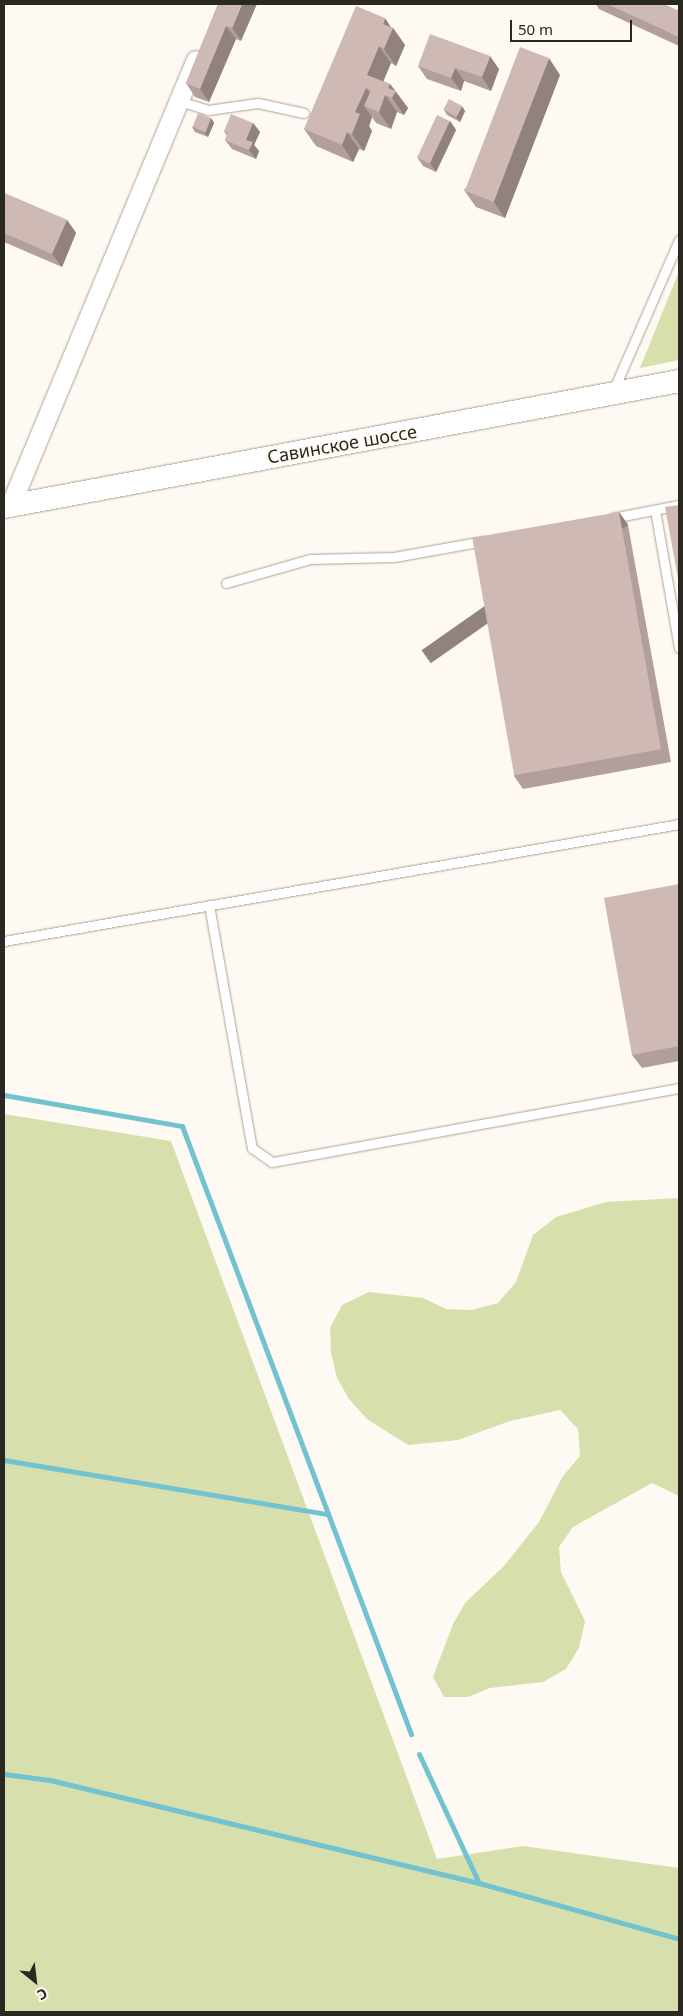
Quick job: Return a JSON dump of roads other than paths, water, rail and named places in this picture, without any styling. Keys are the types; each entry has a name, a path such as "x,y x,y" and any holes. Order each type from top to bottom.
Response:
{"street":[{"path":"7,506 205,39"},
{"name":"Савинское шоссе","path":"7,506 612,395 679,381"}],"lane":[{"path":"179,101 208,110 258,103 304,113"},
{"path":"612,395 679,240"},
{"path":"597,520 679,505"},
{"path":"655,510 679,648"},
{"path":"226,583 310,559 394,557 491,540"},
{"path":"4,941 679,824"},
{"path":"208,905 252,1148 272,1162 679,1088"}],"waterway":[{"path":"4,1095 182,1126 411,1734"},
{"path":"4,1460 328,1514"},
{"path":"419,1754 479,1883 679,1939"},
{"path":"4,1774 50,1780 479,1883"}]}
